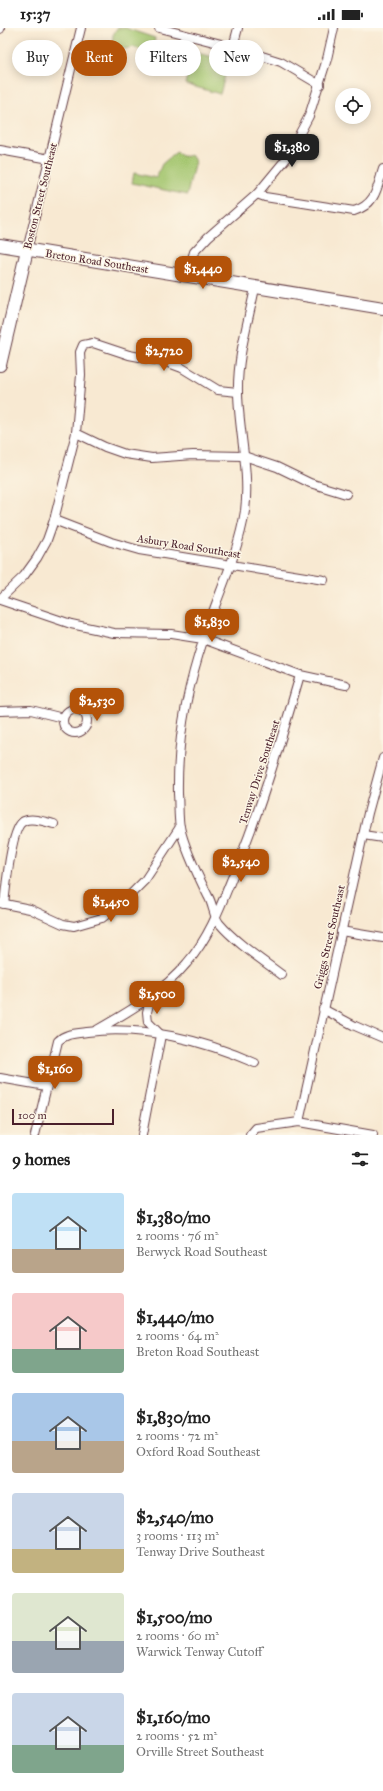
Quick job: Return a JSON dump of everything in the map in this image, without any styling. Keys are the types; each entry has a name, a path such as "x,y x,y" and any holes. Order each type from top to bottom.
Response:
{"main road":[{"name":"Breton Road Southeast","path":"0,245 383,308"},
{"name":"Boston Street Southeast","path":"0,365 2,344 27,250"}],"street":[{"name":"Boston Street Southeast","path":"27,250 81,28"},
{"path":"159,28 209,41"},
{"path":"235,40 238,28"},
{"path":"187,275 194,252 208,237 257,194 286,159 309,116 320,85 334,28"},
{"path":"264,57 281,62 320,85"},
{"path":"0,150 50,159"},
{"path":"257,194 354,211 370,203 383,169"},
{"path":"255,288 241,350 238,392 247,479 246,501 241,528 231,564 203,639 190,692 179,748 178,790 180,827 196,870 211,900 216,918 225,929 282,975"},
{"path":"238,392 218,390 182,368 166,362 129,355 93,343 83,345 80,352 81,375 76,433 54,520 47,540 37,558 24,576 0,600 71,624 114,633 171,634 203,639 300,675 346,685"},
{"path":"76,433 105,447 125,454 152,458 193,455 244,456 277,468 310,484 346,494"},
{"name":"Asbury Road Southeast","path":"54,520 111,542 139,550 324,580"},
{"name":"Tenway Drive Southeast","path":"95,1031 151,997 187,964 199,948 216,918 257,815 300,675"},
{"path":"0,710 31,710 63,718"},
{"name":"Griggs Street Southeast","path":"299,1122 341,931 383,758"},
{"path":"54,824 29,819 20,823 17,828 2,903 30,908 63,924 74,926 102,918 126,899 145,880 180,827"},
{"path":"364,835 383,838"},
{"path":"341,931 383,938"},
{"path":"151,997 147,1012 148,1022 161,1035"},
{"path":"323,1009 355,1026 383,1038"},
{"path":"35,1135 58,1041 66,1035 95,1031 161,1035 210,1046 254,1063"},
{"path":"142,1135 161,1035"},
{"path":"0,1078 46,1086"},
{"path":"251,1133 256,1128 299,1122 373,1135"}],"green space":[{"path":"117,28 125,28 155,38 155,40 135,40 135,47 127,49 127,40 113,40 113,35"},
{"path":"201,54 209,56 209,76 225,76 220,94 185,84 187,76 201,76"},
{"path":"177,152 183,156 191,155 195,161 187,195 132,183 134,173 156,178 162,164"}]}
